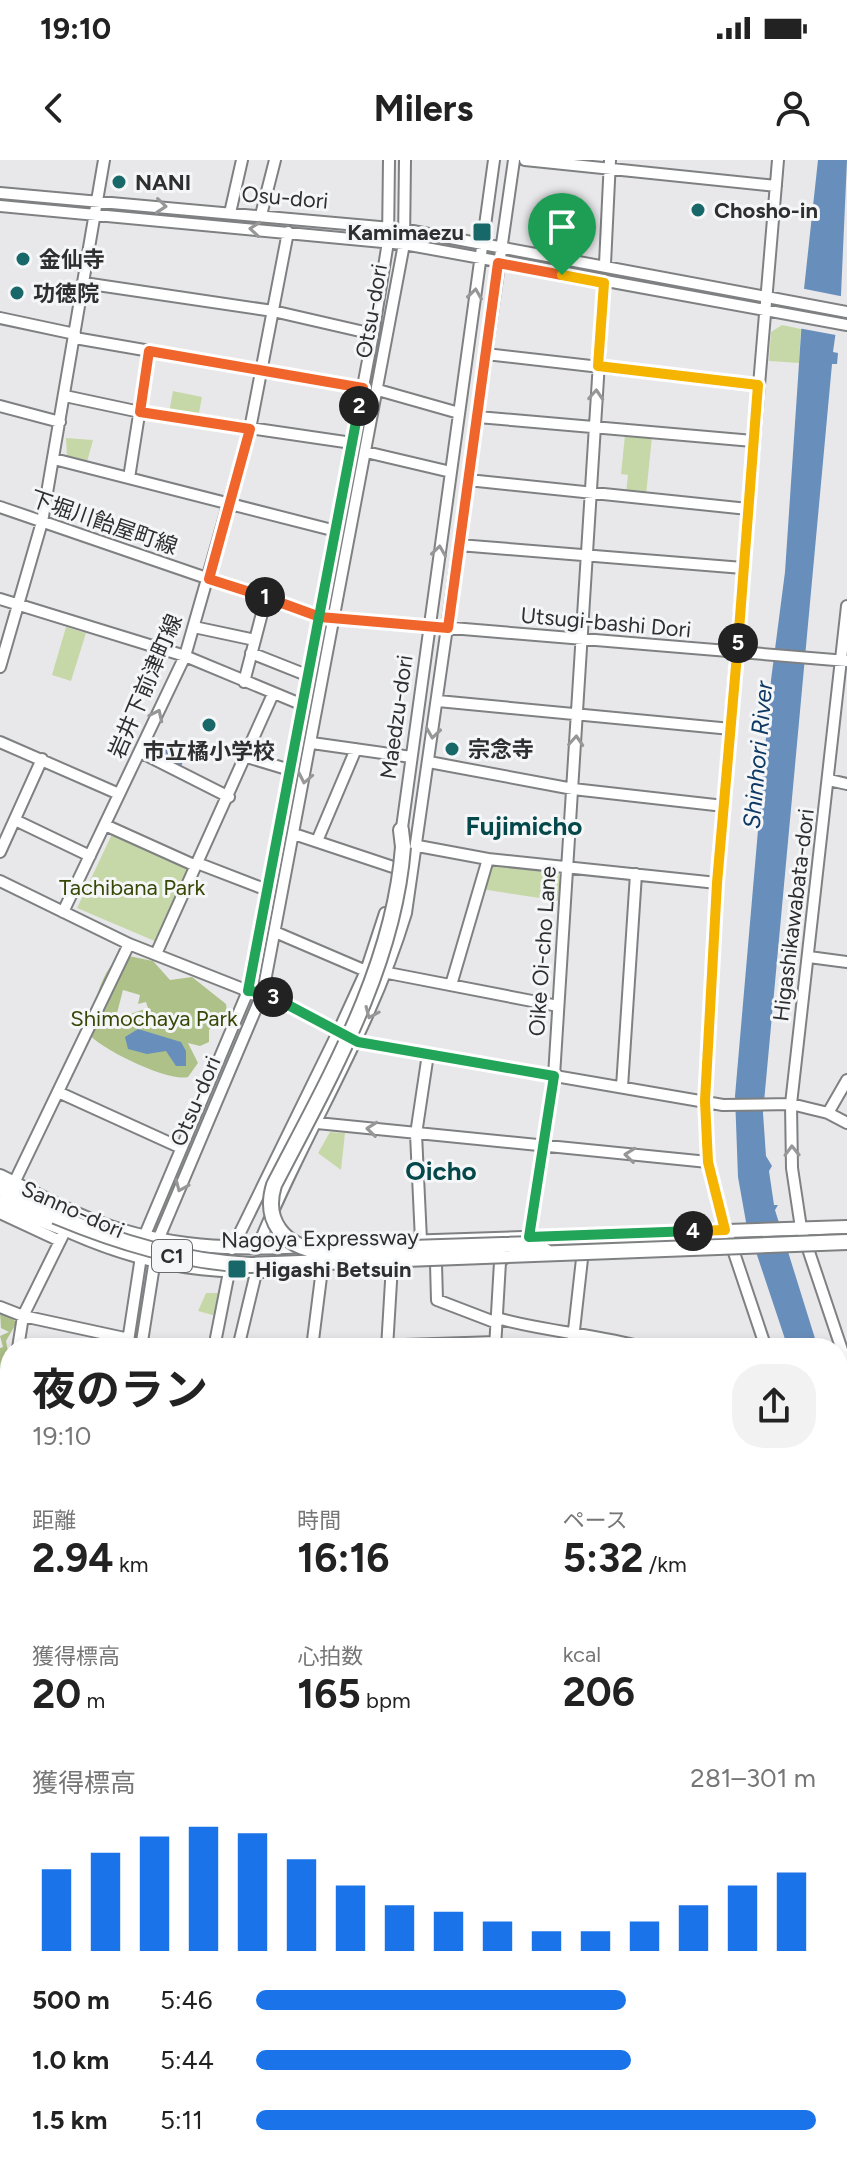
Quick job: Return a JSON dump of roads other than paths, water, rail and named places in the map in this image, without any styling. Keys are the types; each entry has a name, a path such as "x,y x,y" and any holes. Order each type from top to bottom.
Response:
{"highway":[{"path":"401,830 410,847 374,976 274,1185 271,1214 278,1230 301,1249 534,1244 548,1254"},
{"name":"Nagoya Expressway","path":"7,1186 99,1235 166,1255 203,1262 261,1265 847,1242"},
{"path":"0,1204 63,1235"}],"main road":[{"name":"Sanno-dori","path":"0,1176 7,1186 99,1223 158,1240 232,1249 847,1227"},
{"name":"Sanno-dori","path":"0,1198 63,1235 138,1259 229,1272 847,1249"}],"street":[{"path":"0,667 42,522 104,160"},
{"path":"230,213 242,160"},
{"path":"261,215 275,160"},
{"name":"Otsu-dori","path":"129,1338 138,1259 144,1237 179,1147 248,991 373,334 388,242 389,160"},
{"name":"Otsu-dori","path":"143,1338 158,1240 263,992 404,244 405,160"},
{"name":"Maedzu-dori","path":"232,1249 366,971 396,868 494,160"},
{"name":"Maedzu-dori","path":"257,1249 358,1042 388,973 406,913 410,847 429,762 514,160"},
{"path":"525,160 609,164 776,186"},
{"path":"762,1338 731,1253 708,1162 705,1101 717,883 778,160"},
{"path":"605,264 609,164"},
{"name":"Osu-dori","path":"0,193 402,229 605,264 847,312"},
{"name":"Osu-dori","path":"0,206 404,244 847,325"},
{"name":"岩井下前津町線","path":"63,912 185,656 250,429 288,232"},
{"path":"84,283 273,311 373,334"},
{"name":"Oike Oi-cho Lane","path":"529,1237 554,1076 604,283"},
{"path":"0,318 149,351 363,388"},
{"path":"129,478 149,351"},
{"path":"486,354 758,385"},
{"path":"378,390 459,413"},
{"path":"65,396 140,412 352,443"},
{"path":"0,406 60,422"},
{"path":"478,417 753,441"},
{"path":"366,452 451,472"},
{"path":"54,459 336,531"},
{"path":"468,480 748,509"},
{"name":"下堀川飴屋町線","path":"0,507 320,617 428,628"},
{"path":"459,545 743,568"},
{"path":"244,682 266,598"},
{"path":"0,599 185,656 303,705"},
{"name":"Higashikawabata-dori","path":"842,1338 801,1228 792,1168 791,1104 844,660 847,606"},
{"path":"194,627 255,640"},
{"name":"Utsugi-bashi Dori","path":"428,628 844,660"},
{"path":"251,653 309,676"},
{"path":"156,954 273,694"},
{"path":"438,701 731,729"},
{"path":"0,742 119,794"},
{"path":"312,743 411,757"},
{"path":"317,841 356,749"},
{"path":"140,752 229,797"},
{"path":"247,757 290,770"},
{"path":"0,852 42,759"},
{"path":"429,762 573,789 724,806"},
{"path":"829,780 847,784"},
{"path":"15,820 90,856"},
{"path":"105,825 267,890"},
{"path":"294,834 396,868"},
{"path":"410,847 488,859 717,883"},
{"path":"451,985 488,859"},
{"path":"622,1087 636,874"},
{"path":"0,881 129,944 248,991 263,992 358,1042 723,1105 791,1104 828,1113 847,1123"},
{"path":"275,932 366,971"},
{"path":"7,1186 58,1092 129,944"},
{"path":"809,957 847,962"},
{"path":"388,973 558,1006"},
{"path":"421,1240 416,1134 428,1054"},
{"path":"828,1113 847,1080"},
{"path":"58,1092 179,1147"},
{"path":"317,1123 708,1162"},
{"path":"0,1213 63,1235 23,1316 20,1338"},
{"path":"496,1338 500,1262 529,1237"},
{"path":"573,1338 582,1259"},
{"path":"436,1264 437,1300 497,1321 594,1338"},
{"path":"388,1338 392,1265"},
{"path":"313,1338 322,1269"},
{"path":"216,1338 229,1272"},
{"path":"240,1338 256,1273"},
{"path":"0,1307 106,1338"}],"water":[{"name":"Shinhori River","path":"818,160 847,160 841,295 833,352 838,353 837,364 832,364 763,1113 766,1156 772,1166 769,1171 774,1205 778,1205 775,1210 815,1338 785,1338 746,1222 738,1177 735,1096 771,680 785,572 804,289"},
{"path":"158,743 186,756 181,766 153,753"},
{"path":"138,1029 181,1042 186,1051 186,1066 176,1066 166,1051 147,1054 128,1049 125,1037"}],"place":[{"name":"NANI","path":"119,182"},
{"name":"Chosho-in","path":"698,210"},
{"name":"Kamimaezu","path":"482,232"},
{"name":"金仙寺","path":"23,259"},
{"name":"功徳院","path":"17,293"},
{"name":"市立橘小学校","path":"209,725"},
{"name":"宗念寺","path":"452,749"},
{"name":"Higashi Betsuin","path":"237,1269"}],"district":[{"name":"Fujimicho","path":"524,826"},
{"name":"Oicho","path":"441,1171"}],"park label":[{"name":"Tachibana Park","path":"132,887"},
{"name":"Shimochaya Park","path":"154,1018"}]}
